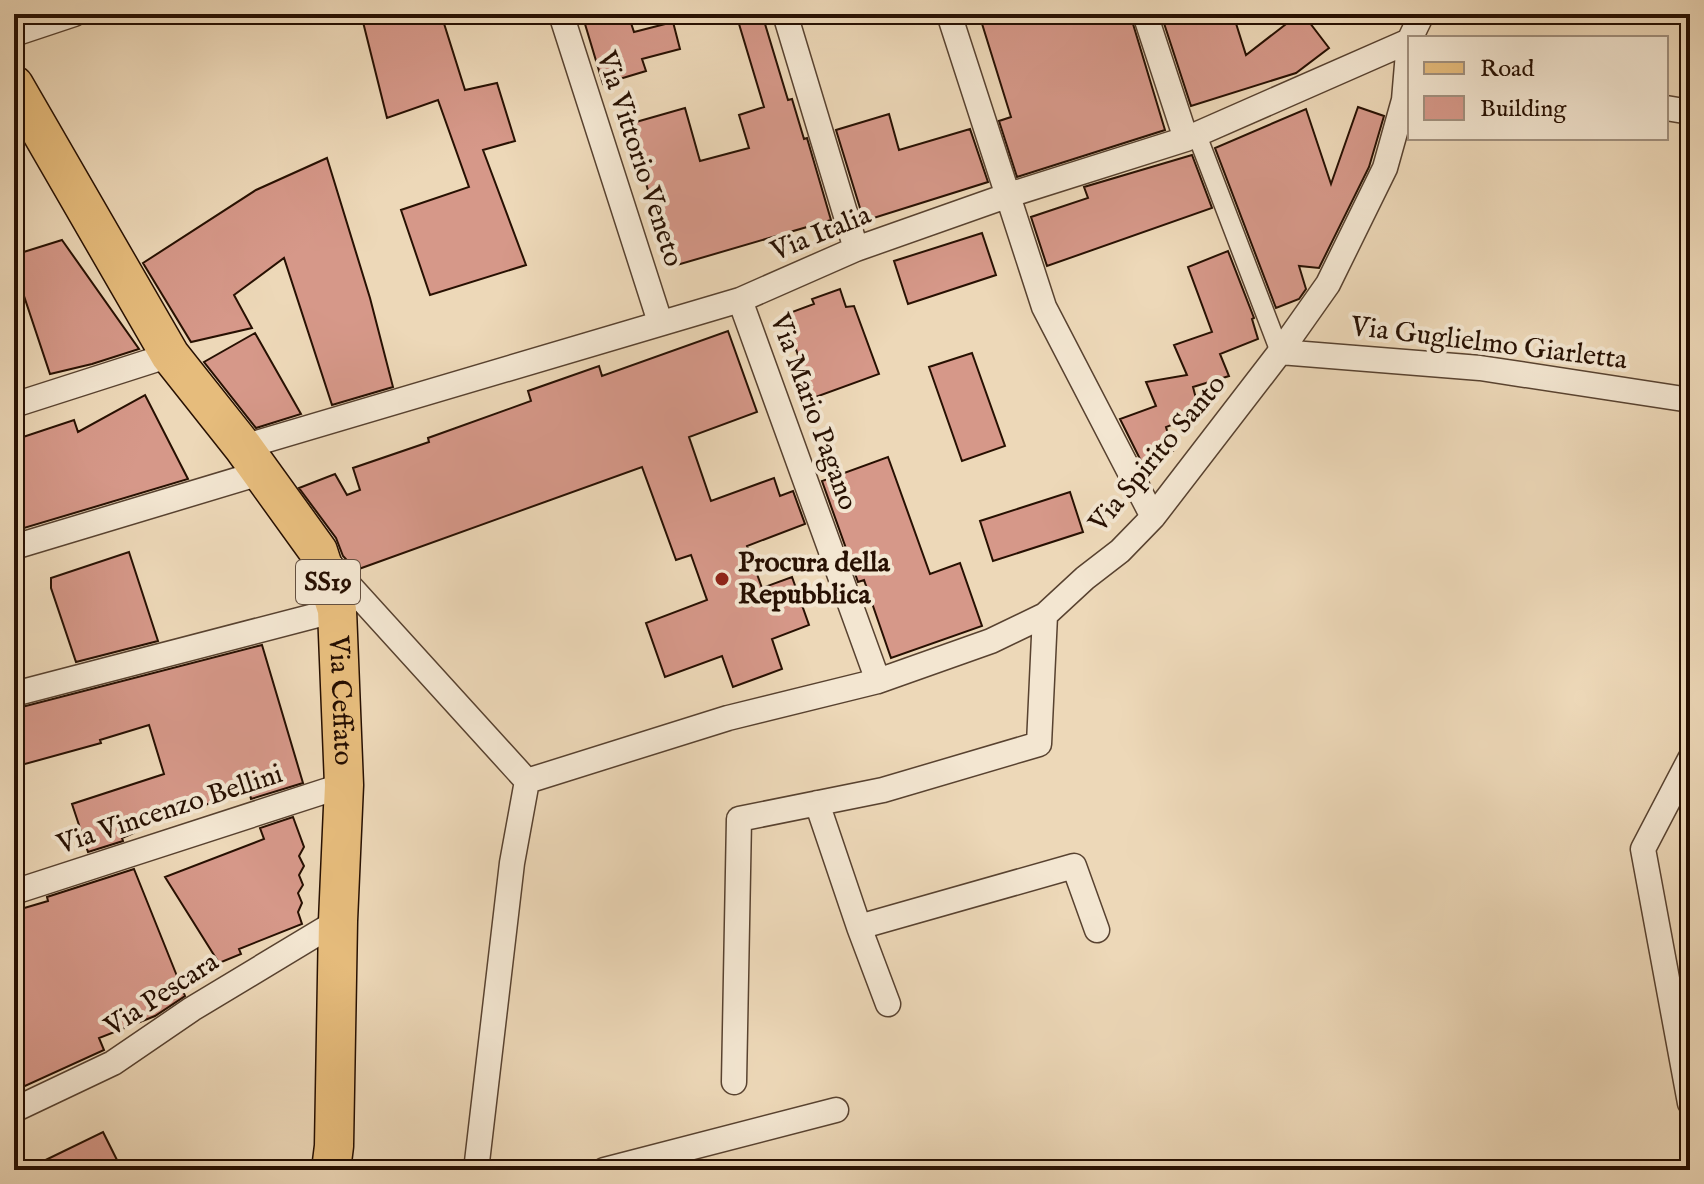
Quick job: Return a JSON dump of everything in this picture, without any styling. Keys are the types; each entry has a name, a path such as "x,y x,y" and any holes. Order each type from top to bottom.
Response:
{"main road":[{"name":"Via Ceffato","path":"14,85 170,355 318,551 337,610 344,785 331,1170"}],"street":[{"path":"14,34 74,14"},
{"name":"Via Vittorio Veneto","path":"561,14 660,322"},
{"path":"785,14 856,249"},
{"path":"949,14 1044,307 1153,517"},
{"path":"1145,14 1191,137 1280,352"},
{"path":"1401,14 1408,38"},
{"name":"Via Spirito Santo","path":"1411,36 1422,14"},
{"name":"Via Italia","path":"14,547 252,460 660,322 740,300 856,249 1009,195 1191,137 1408,41"},
{"name":"Via Spirito Santo","path":"527,781 728,718 878,681 991,641 1045,615 1120,551 1153,517 1280,352 1328,284 1385,168 1404,100 1408,53"},
{"path":"1668,108 1690,112"},
{"name":"Via Mario Pagano","path":"740,300 878,681"},
{"name":"Via Guglielmo Giarletta","path":"1280,352 1480,368 1690,400"},
{"path":"14,405 170,355"},
{"path":"318,551 527,781 512,863 477,1162 473,1170"},
{"path":"14,694 337,610"},
{"path":"734,1082 739,819 883,790 1039,744 1045,615"},
{"path":"1690,759 1643,849 1690,1103"},
{"name":"Via Vincenzo Bellini","path":"14,892 344,785"},
{"path":"817,803 888,1004"},
{"path":"859,927 1074,866 1097,930"},
{"name":"Via Pescara","path":"14,1110 113,1063 192,1009 338,921"},
{"path":"604,1170 836,1110"}],"building":[{"path":"361,14 441,14 465,90 497,83 515,141 483,150 526,265 430,295 401,210 469,187 438,100 387,118"},
{"path":"582,14 628,14 634,32 673,22 680,49 642,59 646,71 603,84"},
{"path":"736,14 762,14 788,100 792,99 804,139 807,138 831,220 670,267 629,124 685,108 700,161 749,148 739,115 764,107"},
{"path":"979,14 1130,14 1165,130 1017,177 999,121 1011,117"},
{"path":"1161,14 1233,14 1246,55 1303,14 1329,48 1296,73 1191,106"},
{"path":"1358,107 1384,116 1369,167 1319,268 1299,266 1306,289 1299,299 1276,308 1215,148 1306,109 1331,184"},
{"path":"889,114 899,150 970,129 988,182 864,221 836,130"},
{"path":"1192,155 1212,208 1047,266 1031,217 1088,198 1084,187"},
{"path":"327,158 370,298 393,387 332,405 284,258 234,295 252,328 191,342 143,263 256,190"},
{"path":"982,233 996,275 908,304 894,261"},
{"path":"62,240 139,349 50,374 14,266 14,255"},
{"path":"1228,251 1254,318 1258,339 1220,354 1229,376 1193,387 1200,414 1166,427 1173,451 1142,463 1120,419 1156,406 1146,382 1187,375 1174,345 1212,332 1188,267"},
{"path":"840,289 846,307 854,306 879,374 813,398 784,315 814,304 812,299"},
{"path":"728,331 757,412 689,437 711,501 774,478 780,496 793,491 805,524 747,546 762,588 792,577 809,625 772,639 782,669 733,687 722,656 665,677 646,623 707,600 691,555 676,560 642,467 356,570 343,556 336,538 299,488 335,474 347,495 360,490 353,468 429,442 428,438 531,401 528,391 599,366 602,376"},
{"path":"255,333 301,414 256,428 204,362"},
{"path":"972,353 1005,446 962,461 929,367"},
{"path":"145,395 188,479 14,531 14,440 74,420 78,432"},
{"path":"888,457 930,574 960,563 982,626 891,658 864,580 858,582 822,481"},
{"path":"1070,492 1083,532 993,561 980,521"},
{"path":"129,552 158,641 76,662 51,588 51,578"},
{"path":"262,645 303,783 251,799 249,791 154,821 133,828 134,833 122,838 123,841 88,852 72,804 164,774 149,725 100,740 101,743 14,767 14,709"},
{"path":"293,817 304,847 299,856 304,866 299,875 303,885 298,893 302,903 298,912 302,924 239,949 241,954 219,963 165,877 264,839 260,828"},
{"path":"134,869 185,996 155,1016 99,1038 104,1050 14,1091 14,911"},
{"path":"103,1132 122,1170 25,1170"}],"place":[{"name":"Procura della Repubblica","path":"722,579"}]}
